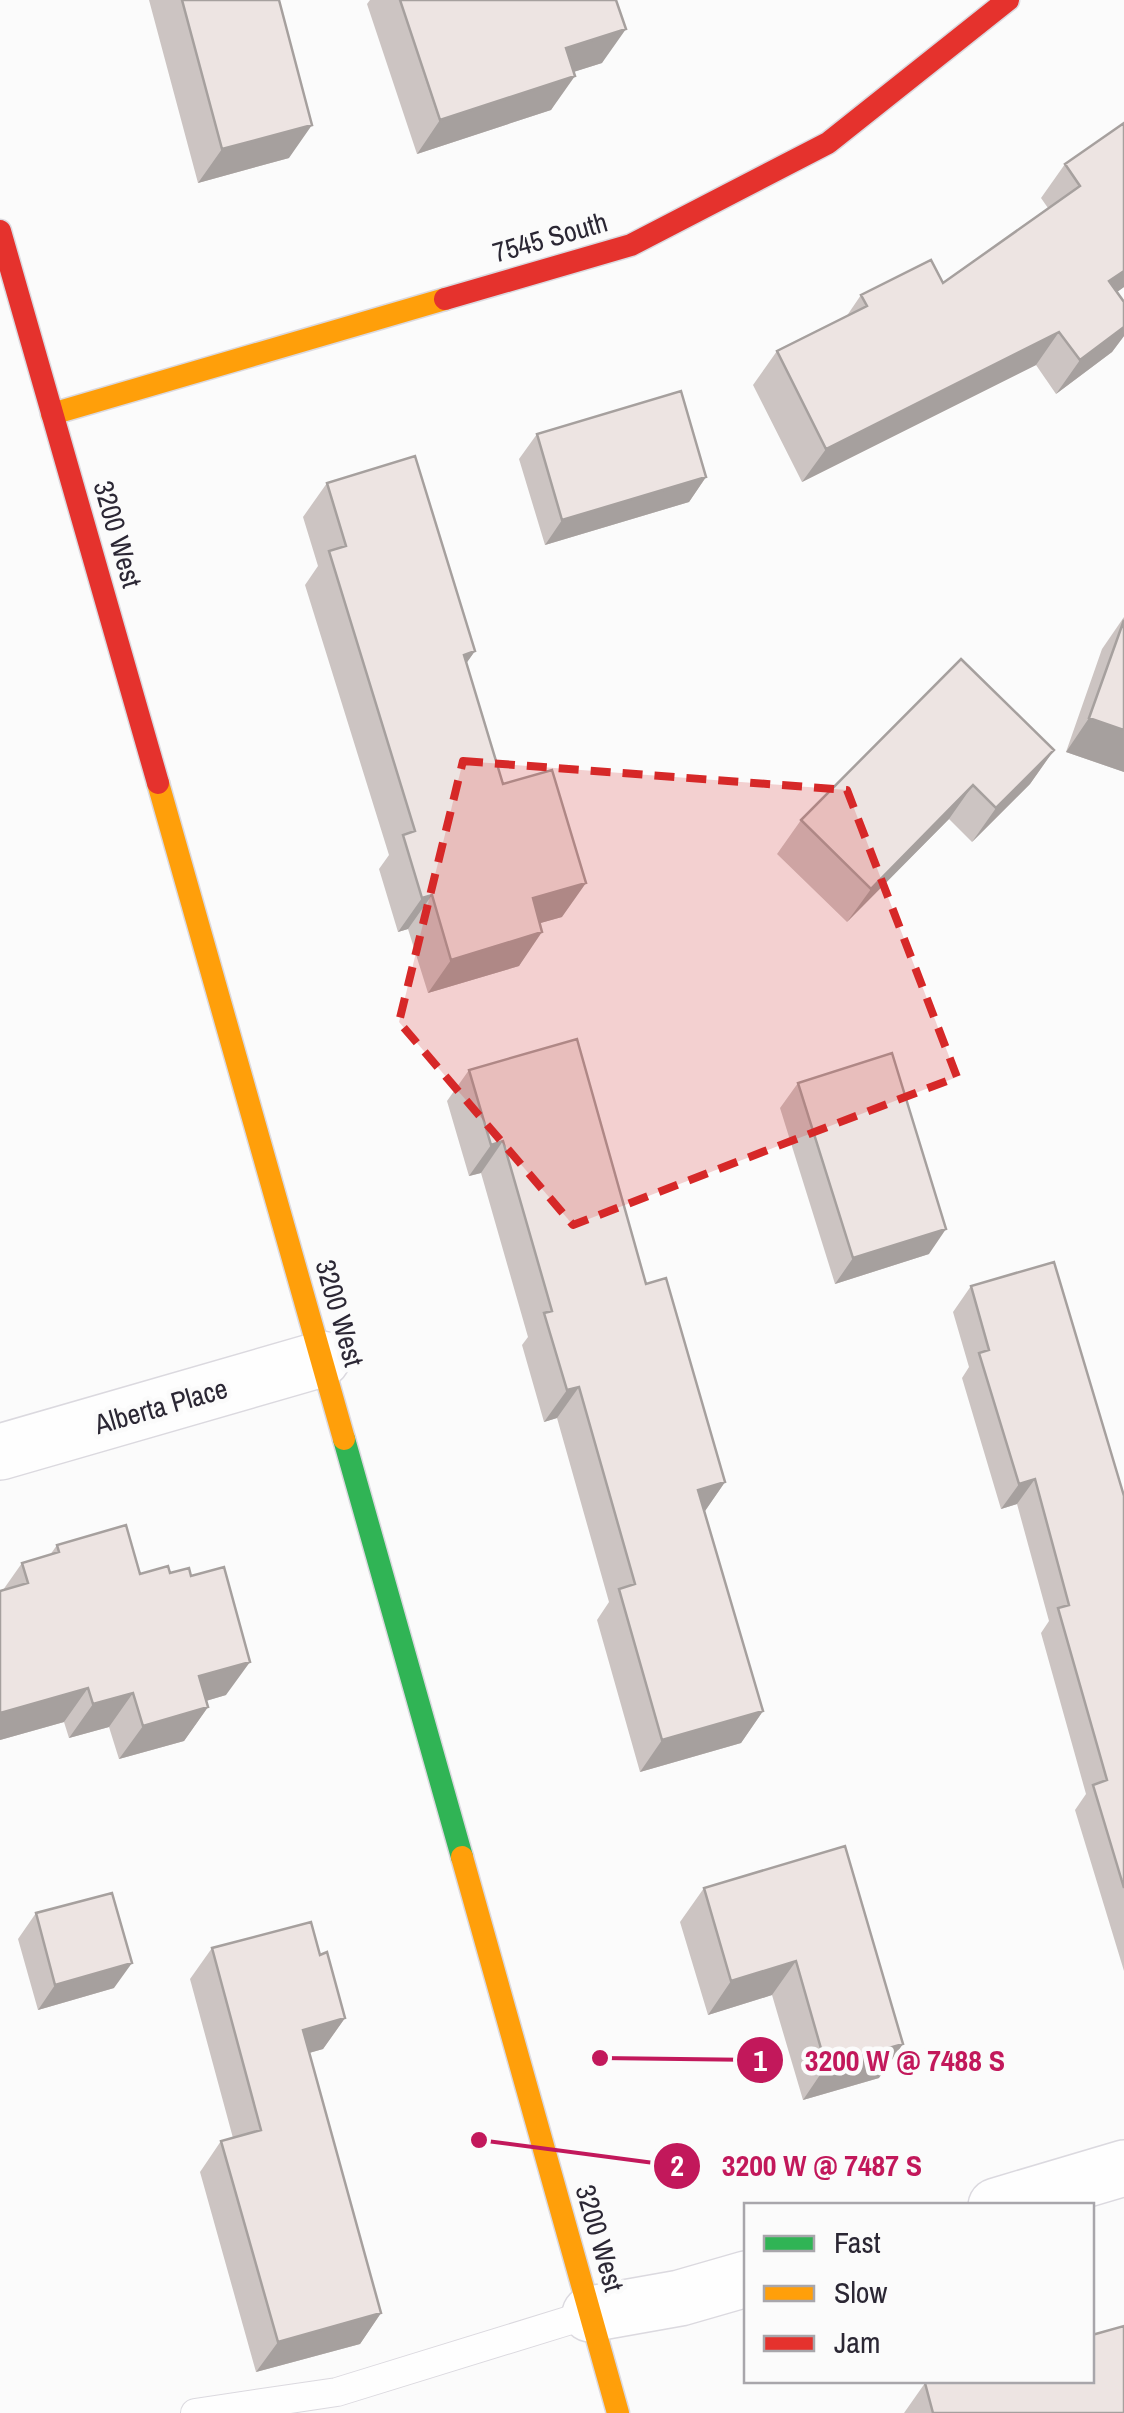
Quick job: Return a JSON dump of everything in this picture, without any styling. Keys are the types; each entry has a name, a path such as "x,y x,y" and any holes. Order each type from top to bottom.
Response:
{"street":[{"name":"7545 South","path":"52,414 631,245 828,142 1008,0"},
{"name":"3200 West","path":"4,264 52,414 618,2413"},
{"name":"Alberta Place","path":"0,1452 322,1360"},
{"path":"1006,2203 1124,2168"},
{"path":"590,2314 680,2298 744,2280"}],"lane":[{"path":"195,2413 337,2392 590,2314"}],"highlighted area":[{"path":"463,761 847,790 957,1077 573,1225 399,1022"}],"building":[{"path":"182,0 279,0 312,125 222,149"},
{"path":"400,0 616,0 626,29 566,48 575,76 440,120"},
{"path":"1124,123 1124,271 1109,281 1124,302 1124,327 1080,360 1059,332 826,449 777,351 867,306 861,295 931,260 943,283 1080,186 1065,164"},
{"path":"681,391 706,477 562,520 537,434"},
{"path":"415,456 475,651 464,655 503,784 552,770 586,883 533,898 542,932 451,960 432,895 422,898 403,835 415,831 329,551 346,546 327,483"},
{"path":"1124,620 1124,730 1089,718"},
{"path":"961,659 1054,750 996,808 973,785 871,889 801,820"},
{"path":"577,1039 646,1284 666,1278 725,1482 698,1490 763,1711 662,1740 619,1589 635,1584 579,1387 567,1390 544,1313 552,1311 503,1141 491,1145 469,1070"},
{"path":"892,1053 946,1229 853,1258 798,1083"},
{"path":"1054,1262 1124,1496 1124,1888 1093,1785 1107,1780 1058,1608 1069,1605 1035,1479 1019,1484 979,1353 989,1350 971,1286"},
{"path":"126,1525 140,1574 168,1566 170,1573 189,1568 191,1576 224,1567 250,1662 199,1676 208,1707 143,1726 133,1693 93,1704 88,1688 0,1713 0,1591 28,1583 22,1563 59,1552 57,1545"},
{"path":"845,1846 903,2044 826,2066 796,1961 731,1981 704,1888"},
{"path":"112,1893 132,1963 55,1985 36,1913"},
{"path":"311,1922 320,1955 327,1952 345,2018 303,2030 381,2313 278,2342 221,2141 261,2130 212,1948"},
{"path":"1124,2326 1124,2413 933,2413 925,2383 1094,2383 1094,2334"}],"traffic: fast":[{"path":"344,1439 462,1857"}],"traffic: slow":[{"path":"52,414 445,299"},
{"path":"158,783 344,1439"},
{"path":"462,1857 618,2413"}],"traffic: jam":[{"path":"445,299 631,245 828,143 1008,0"},
{"path":"0,231 158,783"}],"place":[{"name":"3200 W @ 7488 S","path":"600,2058"},
{"name":"3200 W @ 7487 S","path":"479,2140"}]}
